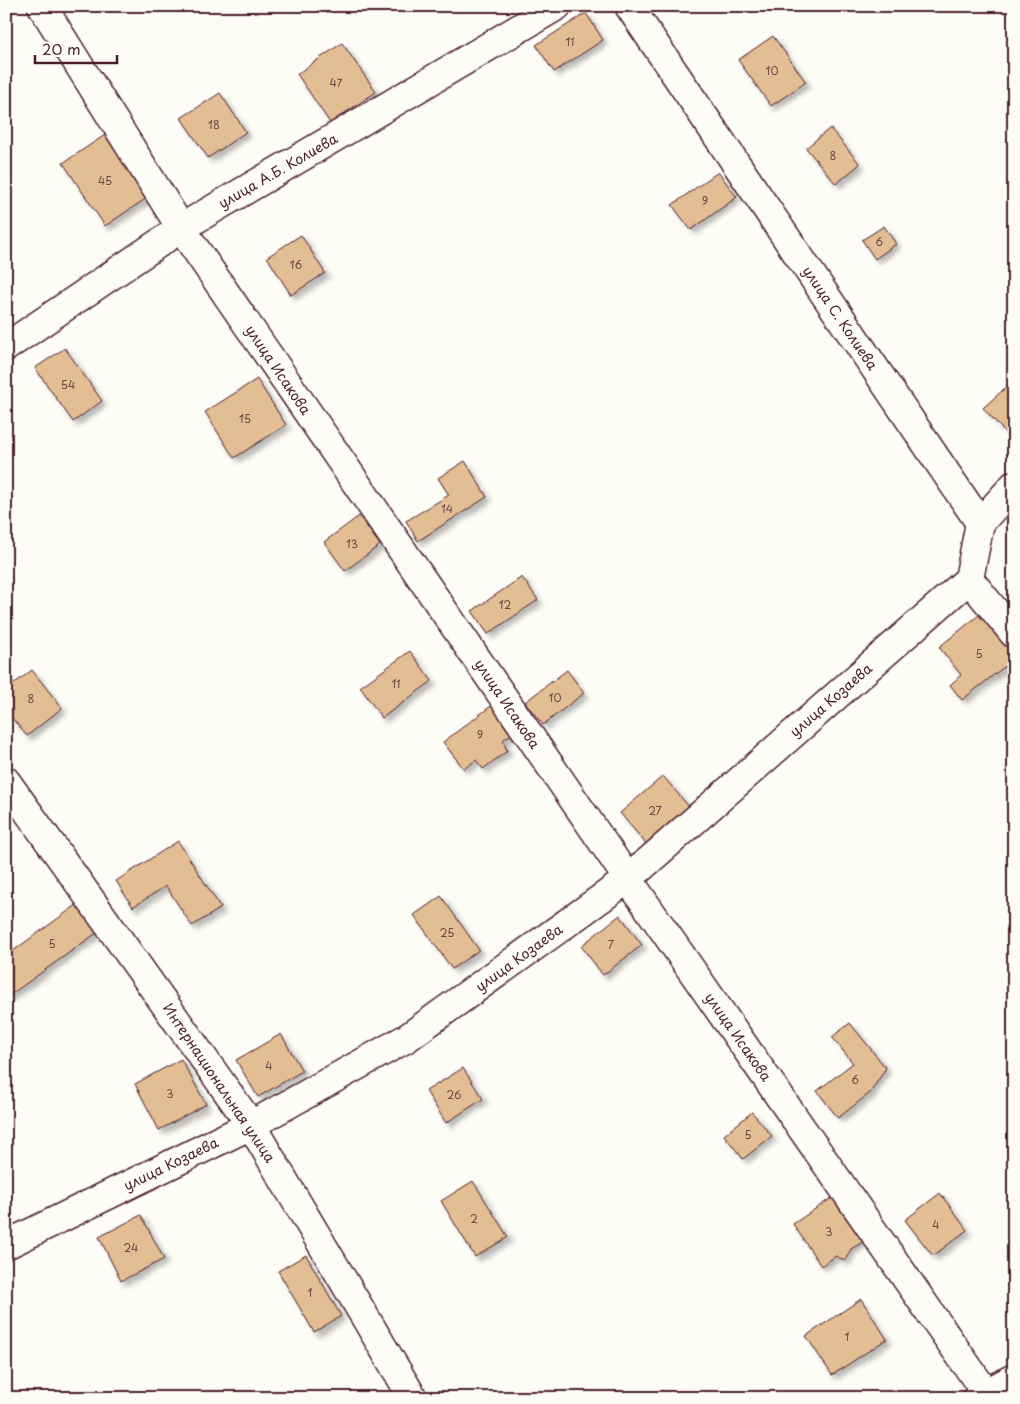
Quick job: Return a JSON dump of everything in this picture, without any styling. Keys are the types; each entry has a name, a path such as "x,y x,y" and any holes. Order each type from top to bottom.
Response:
{"street":[{"name":"улица Исакова","path":"42,6 180,228 981,1395"},
{"name":"улица А.Б. Колиева","path":"6,347 180,228 557,6"},
{"name":"улица С. Колиева","path":"629,6 980,523"},
{"path":"1014,485 980,523 969,579 1014,634"},
{"name":"улица Козаева","path":"6,1245 251,1125 407,1038 628,879 969,579"},
{"name":"Интернациональная улица","path":"6,781 251,1125 413,1398"},
{"path":"981,1395 1014,1378"}],"building":[{"path":"586,13 603,40 554,72 536,45"},
{"path":"773,36 806,82 771,106 738,60"},
{"path":"342,43 376,92 330,123 297,74"},
{"path":"220,93 246,132 208,158 181,118"},
{"path":"830,128 860,164 836,184 806,148"},
{"path":"105,135 147,198 105,226 63,163"},
{"path":"718,172 737,197 691,230 672,205"},
{"path":"884,226 896,244 875,259 862,240"},
{"path":"301,235 325,273 291,295 267,257"},
{"path":"65,348 102,401 73,422 35,368"},
{"path":"257,379 286,425 234,458 205,412"},
{"path":"1014,380 1014,442 983,408"},
{"path":"465,461 487,497 418,541 406,521 449,495 438,478"},
{"path":"359,516 380,545 345,571 324,542"},
{"path":"522,577 538,600 488,634 472,611"},
{"path":"984,611 1014,649 1014,659 962,700 950,685 961,675 939,647"},
{"path":"410,651 432,681 382,718 360,687"},
{"path":"32,670 62,708 27,736 6,711 6,690"},
{"path":"567,670 584,693 543,725 525,702"},
{"path":"495,703 516,731 503,740 507,751 483,769 476,760 464,769 443,742"},
{"path":"663,776 691,809 648,846 620,813"},
{"path":"178,841 221,908 192,926 166,886 133,907 116,881"},
{"path":"441,896 479,950 452,969 414,915"},
{"path":"78,904 98,932 6,998 6,956"},
{"path":"620,915 642,945 603,975 581,946"},
{"path":"850,1023 886,1068 870,1093 838,1118 817,1091 853,1063 832,1037"},
{"path":"281,1034 302,1071 258,1097 236,1060"},
{"path":"181,1059 206,1104 159,1130 135,1084"},
{"path":"463,1068 483,1099 446,1123 426,1091"},
{"path":"752,1112 772,1136 743,1159 724,1135"},
{"path":"473,1181 508,1237 475,1257 441,1201"},
{"path":"940,1193 967,1230 933,1256 905,1220"},
{"path":"836,1195 866,1240 851,1249 845,1261 836,1256 821,1266 793,1224"},
{"path":"141,1215 164,1259 121,1281 99,1237"},
{"path":"306,1255 341,1316 314,1332 278,1271"},
{"path":"861,1299 887,1339 832,1375 806,1336"}]}
